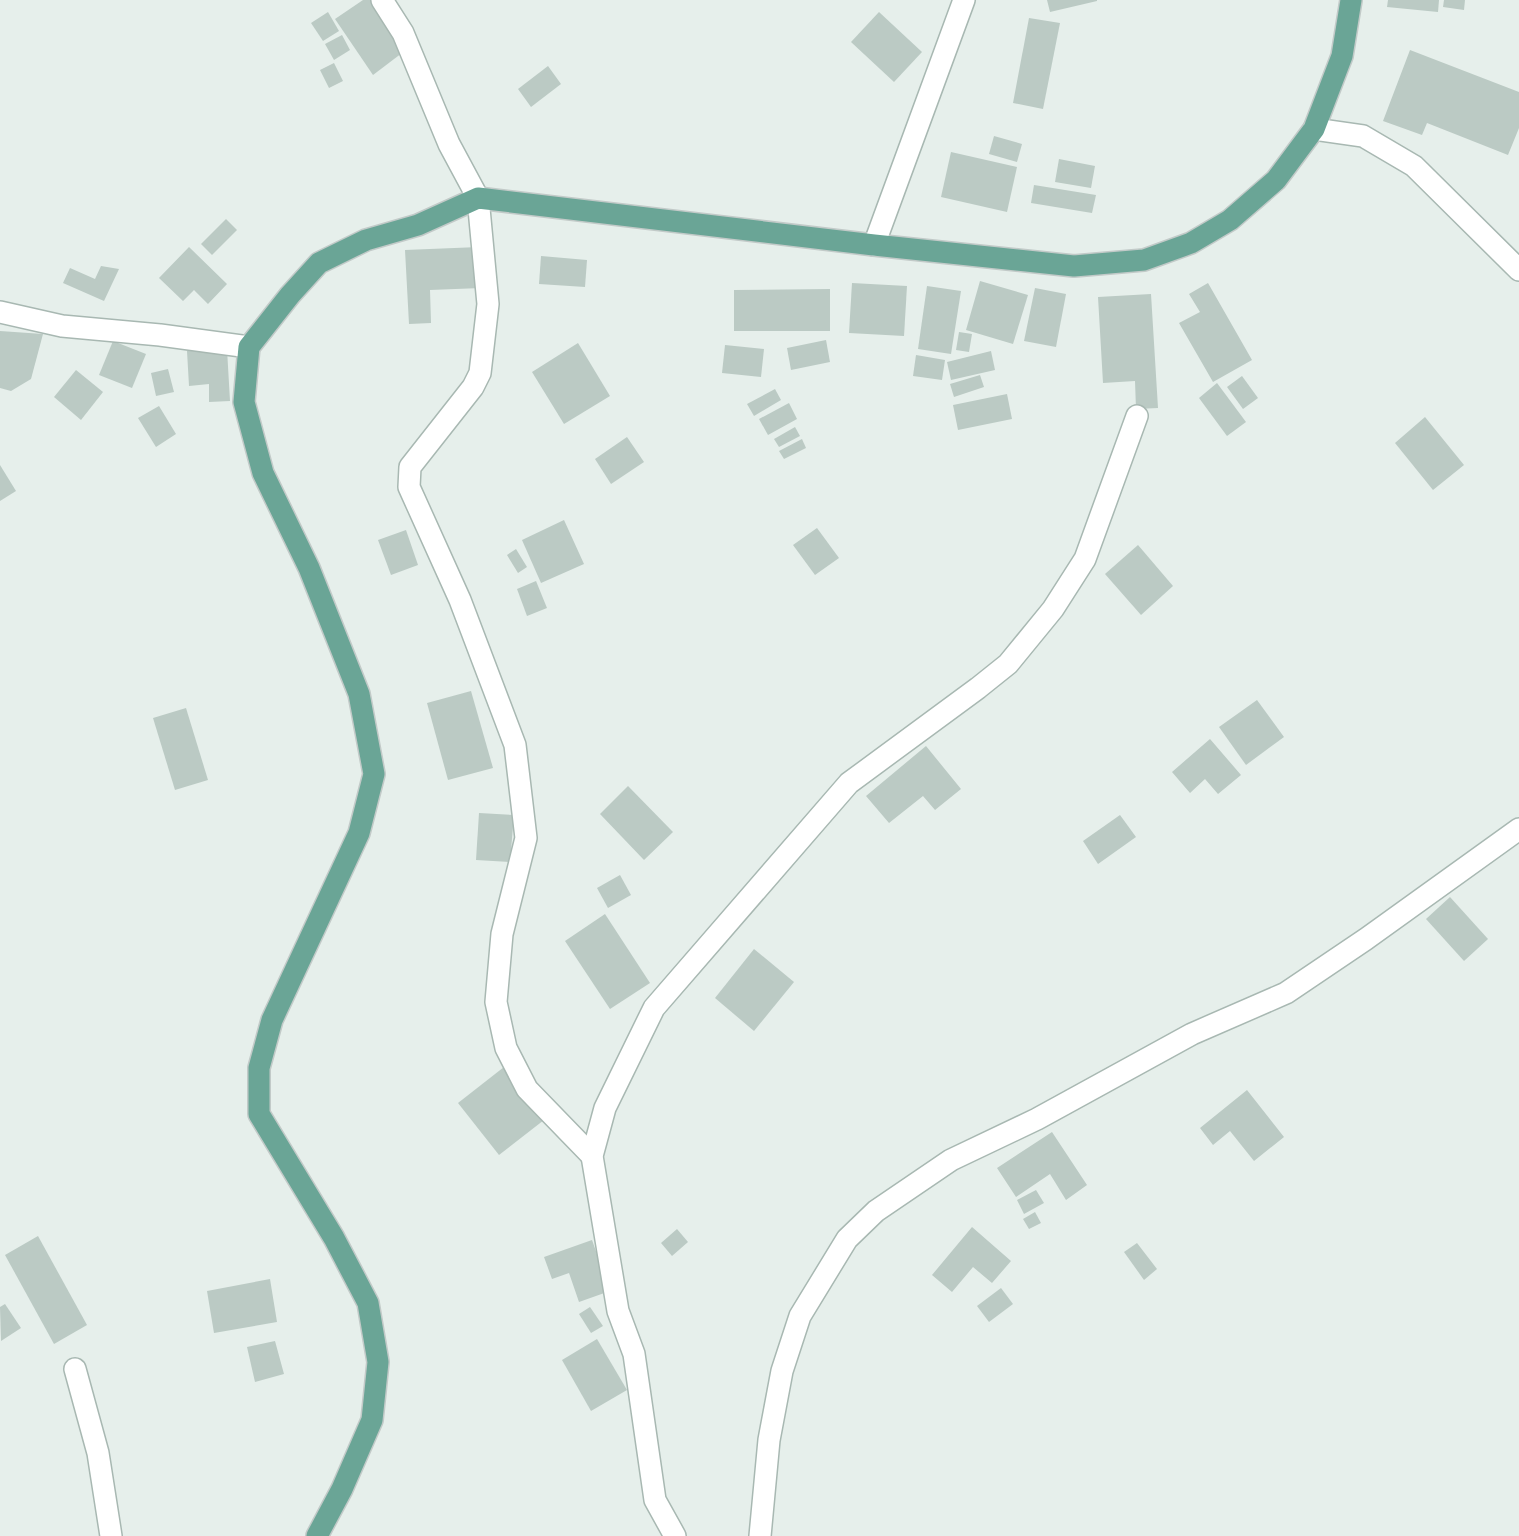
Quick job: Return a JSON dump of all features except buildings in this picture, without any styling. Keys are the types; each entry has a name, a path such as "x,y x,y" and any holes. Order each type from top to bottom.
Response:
{"main road":[{"path":"317,1536 342,1489 372,1420 378,1362 368,1303 334,1238 259,1114 259,1068 272,1020 359,833 374,774 359,694 309,568 263,473 244,402 249,347 319,263 366,240 418,225 478,198 1074,266 1144,260 1191,243 1230,220 1276,180 1314,129 1342,55 1351,0"}],"street":[{"path":"382,0 403,33 449,144 478,198 488,304 480,373 473,387 410,467 410,487 460,600 515,745 526,838 502,934 495,1002 506,1048 527,1089 592,1156"},
{"path":"874,245 964,0"},
{"path":"1314,129 1363,136 1414,166 1519,270"},
{"path":"0,312 62,326 249,347"},
{"path":"675,1536 654,1500 634,1354 618,1311 592,1156 605,1108 654,1008 849,783 1008,664 1054,609 1085,559 1137,416"},
{"path":"760,1536 769,1440 782,1371 800,1317 847,1239 866,1221 951,1160 1049,1112 1192,1034 1286,993 1519,829"},
{"path":"75,1369 98,1453 111,1536"}]}
